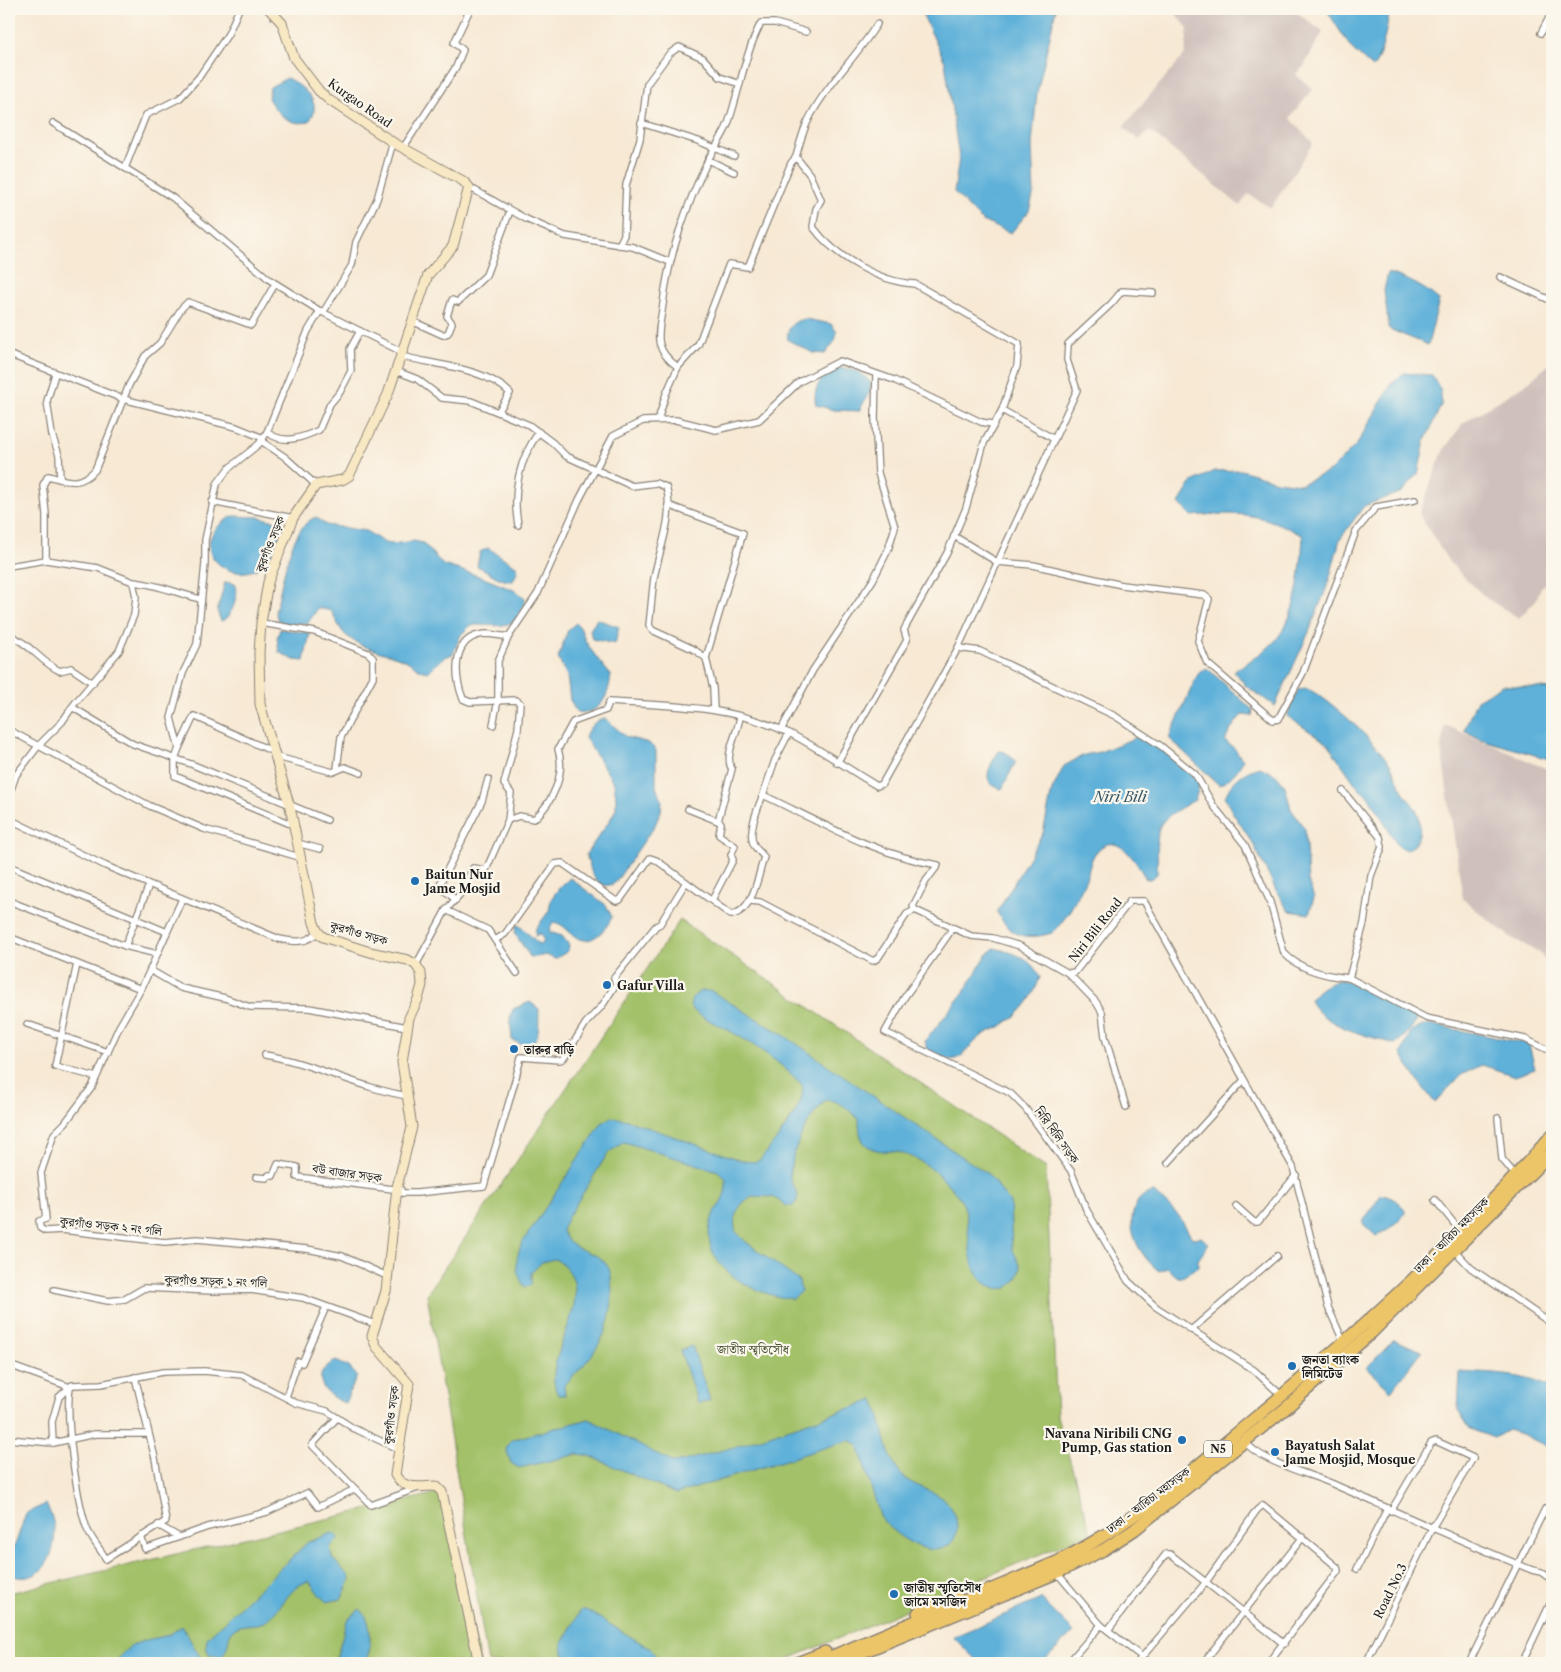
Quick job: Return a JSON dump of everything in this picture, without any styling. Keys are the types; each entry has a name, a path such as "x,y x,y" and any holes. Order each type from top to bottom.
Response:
{"highway":[{"name":"N5","path":"816,1663 1057,1562 1115,1530 1185,1477 1344,1344 1461,1232 1516,1176 1552,1135"},
{"name":"ঢাকা - আরিচা মহাসড়ক","path":"836,1663 1057,1573 1103,1550 1134,1530 1245,1441 1371,1333 1456,1251 1552,1152"},
{"path":"797,1663 956,1597 973,1598"}],"street":[{"path":"125,168 146,115 180,98 193,84 216,54 239,9"},
{"name":"Kurgao Road","path":"268,9 282,23 294,58 319,91 336,105 393,142 463,181 469,187"},
{"path":"403,148 456,67 463,50 454,43 470,9"},
{"path":"1541,33 1552,12"},
{"path":"678,368 666,358 657,340 670,262 678,229 708,160 727,125 751,41 761,24 775,24 806,32"},
{"path":"658,420 663,401 678,368 698,345 729,264 748,267 791,163 796,157 807,124 821,99 862,49 877,24"},
{"path":"619,245 624,235 626,185 640,139 647,84 669,54 679,47 703,58 720,77 740,84"},
{"path":"53,123 173,198 275,284 320,311 401,354 464,370 503,385 510,393 498,412"},
{"path":"641,123 698,140 734,156"},
{"path":"179,748 171,718 183,673 197,644 205,564 205,540 212,502 222,477 262,440 267,432 308,331 320,311 326,309 352,265 356,242 377,199 393,142"},
{"path":"796,157 810,176 821,200 816,209 813,227 821,239 862,267 900,283 915,284 1020,344 1017,366 1002,410 992,424 947,553 904,630 907,640 904,647 837,763"},
{"path":"708,160 734,172"},
{"path":"13,356 55,374 124,399 236,427 262,440 316,485 342,480 349,476 388,394 428,275 454,246 469,187 510,211 565,236 633,247 670,262"},
{"path":"412,322 443,335 448,333 452,324 447,316 452,300 458,302 486,275 510,211"},
{"path":"1500,277 1552,301"},
{"path":"46,560 46,514 43,485 48,476 79,482 88,478 95,470 124,399 145,356 160,343 181,309 188,302 251,325 275,284"},
{"path":"508,820 519,816 534,819 541,813 558,783 561,760 558,748 574,722 606,710 608,702 681,705 740,716 789,733 878,786 882,784 958,648 1077,390 1068,360 1067,349 1071,340 1082,333 1122,291 1153,293"},
{"path":"267,432 275,438 286,440 306,436 319,430 330,404 340,392 351,371 350,349 360,331"},
{"path":"492,725 498,700 498,661 509,636 538,593 596,468 613,436 643,420 676,420 716,430 759,420 799,382 840,361 894,380 981,422 992,424"},
{"path":"396,371 417,380 442,398 471,400 498,412 539,432 566,456 632,486 656,483 666,487 669,495 668,505 654,578 649,625 652,630 694,649 706,658"},
{"path":"55,374 47,401 52,435 59,455 60,479"},
{"path":"781,730 813,670 873,580 888,550 895,527 878,473 875,418 876,375"},
{"path":"1002,410 1054,439"},
{"path":"518,525 515,498 520,468 526,453 539,432"},
{"name":"কুরগাঁও সড়ক","path":"316,485 293,518 268,582 261,623 260,704 290,806 299,857 318,932 330,939 370,952 408,960 416,965 421,973 422,985 407,1028 402,1062 412,1127 397,1190 393,1245 386,1291 373,1341 409,1384 395,1475 403,1484 420,1488 436,1486 442,1492 479,1663"},
{"path":"954,536 997,562 1033,565 1122,585 1204,595 1209,599 1198,642 1207,663 1273,720 1278,720 1303,673 1356,531 1376,507 1415,500"},
{"path":"212,502 293,518"},
{"path":"668,505 744,533 706,658 713,688 714,710"},
{"path":"9,566 28,561 46,560 98,568 133,582 156,584 177,593 200,599"},
{"path":"9,795 16,775 38,746 62,722 72,707 119,651 128,634 136,598 133,582"},
{"path":"261,623 315,632 368,653 373,658 373,677 341,737 337,769"},
{"path":"416,965 446,910 456,900 473,868 486,870 508,820 511,794 504,784 518,729 520,703 516,700 470,702 463,699 457,682 456,665 463,646 473,638 486,634 509,636"},
{"path":"9,635 27,644 41,660 50,666 60,671 70,668 93,683"},
{"path":"958,648 980,651 1115,716 1196,774 1213,805 1245,845 1270,902 1286,955 1304,967 1322,974 1349,978 1426,1018 1525,1039 1552,1052"},
{"path":"72,707 133,744 327,820"},
{"path":"294,825 175,776 175,759 194,716 276,755 333,772 346,767 360,773"},
{"path":"718,821 732,769 730,753 739,727 740,716"},
{"path":"9,730 150,806 204,829 299,857"},
{"path":"496,940 505,934 555,864 562,863 616,901 620,900 650,858 662,864 731,915 737,914 750,901 764,857 753,844 752,835 759,805 776,760 789,733"},
{"path":"456,900 439,886 482,800 488,779"},
{"path":"1343,791 1380,837 1382,847 1371,876 1364,923 1349,978"},
{"path":"763,795 844,835 915,861 938,865 916,900 913,906 915,910"},
{"path":"688,810 721,823 719,835 735,846 731,855 733,860 712,900"},
{"path":"9,819 149,885 279,940 294,942 310,940 318,932"},
{"path":"297,843 320,849"},
{"path":"9,866 167,932"},
{"path":"397,1190 417,1193 484,1186 500,1128 513,1093 521,1057 560,1060 564,1058 586,1023 606,1000 616,984 614,978 619,970 640,948 656,926 660,924 686,882"},
{"path":"125,946 149,885"},
{"name":"কুরগাঁও সড়ক ২ নং গলি","path":"182,899 150,970 92,1087 65,1123 54,1134 41,1173 46,1219 39,1221 40,1228 46,1231 62,1230 164,1242 197,1240 307,1248 342,1256 387,1276"},
{"name":"Niri Bili Road","path":"1068,973 1075,972 1080,967 1130,901 1139,900 1147,905 1243,1080"},
{"path":"9,901 125,946 157,954"},
{"path":"750,901 760,902 787,915 873,961 878,958 907,914 915,910"},
{"path":"446,910 484,926 496,940 517,973"},
{"path":"915,910 971,936 993,938 1020,946 1068,973 1096,1002 1102,1012 1105,1037 1126,1107"},
{"name":"নিরি বিলি সড়ক","path":"953,928 904,998 885,1032 1010,1093 1025,1108 1067,1164 1077,1183 1086,1209 1128,1281 1156,1307 1191,1330"},
{"path":"9,937 140,989"},
{"path":"77,964 55,1066 96,1077"},
{"path":"150,970 181,988 225,998 250,1007 309,1008 407,1028"},
{"path":"27,1024 108,1052"},
{"path":"265,1055 298,1062 382,1092 408,1096"},
{"path":"1168,1163 1243,1080 1289,1157 1296,1175 1328,1307 1344,1344"},
{"path":"1498,1118 1502,1159 1516,1176"},
{"name":"বউ বাজার সড়ক","path":"256,1177 263,1180 269,1175 272,1176 278,1164 297,1167 297,1178 357,1183 397,1190"},
{"path":"1236,1206 1254,1222 1258,1222 1296,1175"},
{"path":"1435,1200 1461,1232"},
{"path":"1456,1251 1471,1268 1552,1324"},
{"path":"1277,1256 1191,1330 1254,1370 1282,1396"},
{"name":"কুরগাঁও সড়ক ১ নং গলি","path":"54,1290 108,1301 125,1299 144,1288 213,1291 251,1290 303,1298 376,1324"},
{"path":"286,1397 298,1362 302,1363 326,1307"},
{"path":"9,1365 70,1387 100,1384 163,1372 204,1371 242,1375 286,1397 326,1412 400,1450"},
{"path":"70,1387 68,1398 71,1438 86,1527 106,1559 166,1521 155,1458 134,1377"},
{"path":"53,1443 52,1422 59,1397 70,1387"},
{"path":"337,1418 312,1445 372,1505 420,1488"},
{"path":"9,1439 53,1443 95,1434 148,1434"},
{"path":"1245,1441 1250,1448 1264,1456 1518,1564 1542,1572 1552,1580"},
{"name":"Road No.3","path":"1366,1663 1432,1528 1472,1463 1473,1458 1471,1455 1436,1441 1430,1443 1389,1510"},
{"path":"141,1536 145,1549 179,1537 267,1512 307,1493 318,1507 356,1489"},
{"path":"1137,1663 1206,1582 1257,1510 1263,1505 1337,1567 1338,1571 1268,1663"},
{"path":"1357,1569 1389,1510"},
{"path":"1469,1663 1545,1510"},
{"path":"158,1525 179,1537"},
{"path":"1203,1663 1302,1537"},
{"path":"1108,1630 1166,1554 1170,1554 1284,1644"},
{"path":"1057,1573 1101,1625 1142,1657"},
{"path":"1522,1663 1552,1600"},
{"path":"1068,1663 1101,1625"}],"shaded area":[{"path":"1171,9 1292,9 1323,32 1304,66 1296,75 1313,89 1290,118 1313,143 1271,208 1248,194 1240,206 1150,131 1139,140 1123,127 1185,54 1188,28"},
{"path":"1552,362 1552,578 1541,587 1536,600 1519,618 1486,598 1449,562 1419,514 1443,451 1463,423 1526,384"},
{"path":"1445,725 1552,771 1552,972 1540,953 1510,937 1463,899 1441,747"}],"green space":[{"name":"জাতীয় স্মৃতিসৌধ","path":"680,920 1046,1168 1057,1416 1091,1533 779,1663 488,1663 427,1294"},
{"path":"442,1492 480,1663 9,1663 9,1593"}],"water":[{"path":"920,9 1056,9 1037,93 1032,145 1034,192 1029,211 1011,233 982,221 954,192 959,158 945,62"},
{"path":"1326,9 1390,9 1382,47 1373,68 1351,48"},
{"path":"287,78 306,91 313,103 313,115 308,122 295,122 284,118 268,98 270,87"},
{"path":"1388,273 1415,284 1439,300 1428,345 1389,329 1384,290"},
{"path":"806,319 831,324 837,332 835,341 825,354 813,353 788,340 788,331 792,325"},
{"path":"831,368 853,370 863,375 871,383 870,391 859,411 834,410 816,405 815,395 818,385"},
{"path":"1404,373 1432,375 1440,389 1442,403 1425,441 1418,474 1402,492 1364,506 1340,539 1328,584 1309,632 1275,706 1246,686 1234,671 1260,654 1282,632 1297,592 1303,536 1261,518 1236,514 1191,516 1179,503 1192,482 1215,471 1241,470 1277,481 1301,484 1330,471 1357,444 1392,383"},
{"path":"233,516 259,517 279,522 280,535 278,543 272,555 259,568 245,572 231,571 219,564 211,554 210,542 216,528"},
{"path":"316,517 326,525 366,531 385,543 414,541 423,543 443,565 476,575 516,591 525,599 522,610 517,618 506,625 471,625 461,635 453,654 443,658 428,672 419,669 405,660 368,648 354,641 342,631 331,611 318,608 308,623 287,624 278,620 275,612 288,558 299,532"},
{"path":"488,548 516,566 518,570 513,581 499,578 477,566 480,552"},
{"path":"225,582 234,584 236,594 232,611 221,621 217,611"},
{"path":"597,619 619,627 615,644 592,639 590,630"},
{"path":"576,623 590,648 611,675 608,690 602,703 591,711 584,712 576,712 570,700 567,676 558,658 568,630"},
{"path":"280,629 310,633 304,661 294,660 279,652 277,638"},
{"path":"1207,668 1253,710 1252,716 1242,715 1239,718 1225,741 1235,749 1243,760 1233,775 1219,785 1169,738 1196,678 1200,671"},
{"path":"1503,685 1552,689 1552,760 1480,739 1464,730 1477,700"},
{"path":"1305,688 1315,693 1351,721 1374,744 1390,764 1405,795 1418,814 1420,824 1419,835 1411,848 1406,850 1397,845 1377,809 1367,795 1359,789 1327,743 1287,716 1298,690"},
{"path":"605,718 626,737 649,743 656,750 656,787 662,800 661,811 655,825 615,883 608,885 603,885 594,878 586,854 616,809 614,783 585,738 592,725 598,720"},
{"name":"Niri Bili","path":"1137,737 1164,750 1187,769 1200,784 1195,800 1169,816 1159,828 1157,874 1149,880 1146,879 1133,858 1120,846 1113,844 1105,845 1095,854 1075,902 1052,933 1026,936 1013,931 1007,927 997,912 1043,833 1052,790 1064,766 1084,755 1100,752"},
{"path":"999,751 1005,752 1016,761 1002,789 990,783 988,779 989,768"},
{"path":"1260,767 1276,775 1285,786 1291,809 1305,829 1308,881 1314,898 1309,914 1289,911 1225,797 1234,782 1249,771"},
{"path":"570,878 606,905 612,917 602,932 587,940 576,937 563,926 553,922 549,932 562,936 569,945 568,951 555,959 546,955 531,958 515,934 516,925 520,926 540,945 544,941 540,933 535,936 536,928 549,911 551,899"},
{"path":"994,948 1015,954 1032,965 1040,977 1035,991 1028,1003 1018,1013 1003,1025 982,1036 962,1055 951,1060 940,1057 927,1049 925,1041 964,992 986,956"},
{"path":"1339,980 1354,982 1415,1015 1417,1021 1404,1037 1395,1044 1360,1034 1336,1024 1316,1009 1310,1000 1323,987"},
{"path":"700,991 711,991 785,1036 989,1175 1010,1203 1012,1248 1021,1267 1014,1282 1008,1287 996,1288 984,1282 977,1274 972,1263 965,1211 956,1193 931,1169 918,1160 896,1151 870,1148 861,1137 859,1120 848,1109 831,1100 826,1100 813,1115 802,1133 794,1153 790,1178 798,1197 793,1206 787,1206 773,1197 752,1196 743,1203 735,1216 736,1232 746,1242 799,1281 801,1291 793,1299 779,1297 749,1286 723,1267 714,1255 710,1241 710,1225 714,1213 723,1198 726,1186 726,1179 718,1171 624,1142 608,1153 568,1217 562,1230 577,1248 595,1255 606,1264 610,1273 612,1290 609,1319 600,1343 575,1375 564,1385 565,1395 558,1395 554,1382 555,1365 575,1299 574,1284 568,1270 555,1259 542,1262 531,1273 531,1285 525,1287 517,1271 517,1260 522,1243 602,1123 612,1117 627,1120 743,1161 755,1162 760,1160 780,1135 800,1103 802,1085 786,1070 749,1042 704,1018 690,1007 692,998"},
{"path":"530,1002 539,1009 539,1026 537,1036 530,1044 525,1046 512,1040 510,1018 513,1009"},
{"path":"1428,1024 1529,1044 1535,1069 1515,1076 1482,1065 1461,1075 1435,1103 1401,1054 1411,1031"},
{"path":"1154,1192 1179,1216 1192,1238 1201,1237 1209,1244 1198,1260 1198,1267 1182,1277 1178,1277 1167,1268 1159,1271 1152,1265 1140,1250 1133,1232 1133,1214 1136,1205 1143,1196"},
{"path":"1381,1195 1398,1202 1405,1210 1405,1214 1388,1230 1376,1236 1362,1223"},
{"path":"1394,1340 1422,1351 1391,1391 1366,1368"},
{"path":"692,1346 710,1400 698,1404 680,1350"},
{"path":"336,1361 349,1367 357,1376 345,1403 330,1395 322,1384 322,1372 327,1366"},
{"path":"1460,1372 1521,1377 1543,1384 1552,1390 1552,1449 1524,1435 1508,1430 1494,1438 1470,1429 1458,1410"},
{"path":"874,1400 891,1456 899,1472 912,1483 943,1499 955,1515 957,1532 948,1546 928,1549 916,1545 894,1532 886,1524 880,1516 858,1445 850,1440 676,1494 590,1456 579,1454 519,1468 511,1463 506,1449 511,1440 589,1419 672,1462 680,1462 734,1447"},
{"path":"46,1504 52,1516 54,1529 52,1552 48,1562 33,1576 10,1575 9,1563 26,1513"},
{"path":"332,1533 337,1535 339,1539 330,1547 332,1558 350,1577 341,1599 327,1602 309,1581 291,1592 267,1620 259,1624 237,1627 233,1630 221,1657 209,1654 206,1647 207,1638 308,1542"},
{"path":"1041,1599 1074,1632 1042,1663 979,1663 953,1637"},
{"path":"360,1609 368,1621 369,1627 368,1663 335,1663 347,1620"},
{"path":"581,1610 586,1610 651,1649 655,1654 651,1663 581,1663 563,1654 562,1643"},
{"path":"182,1626 202,1660 200,1663 116,1663 120,1656 131,1647 143,1641 167,1635"}],"place":[{"name":"Baitun Nur Jame Mosjid","path":"415,881"},
{"name":"Gafur Villa","path":"607,985"},
{"name":"তারুর বাড়ি","path":"514,1049"},
{"name":"জনতা ব্যাংক লিমিটেড","path":"1292,1366"},
{"name":"Navana Niribili CNG Pump, Gas station","path":"1182,1440"},
{"name":"Bayatush Salat Jame Mosjid, Mosque","path":"1275,1452"},
{"name":"জাতীয় স্মৃতিসৌধ জামে মসজিদ","path":"894,1594"}]}
